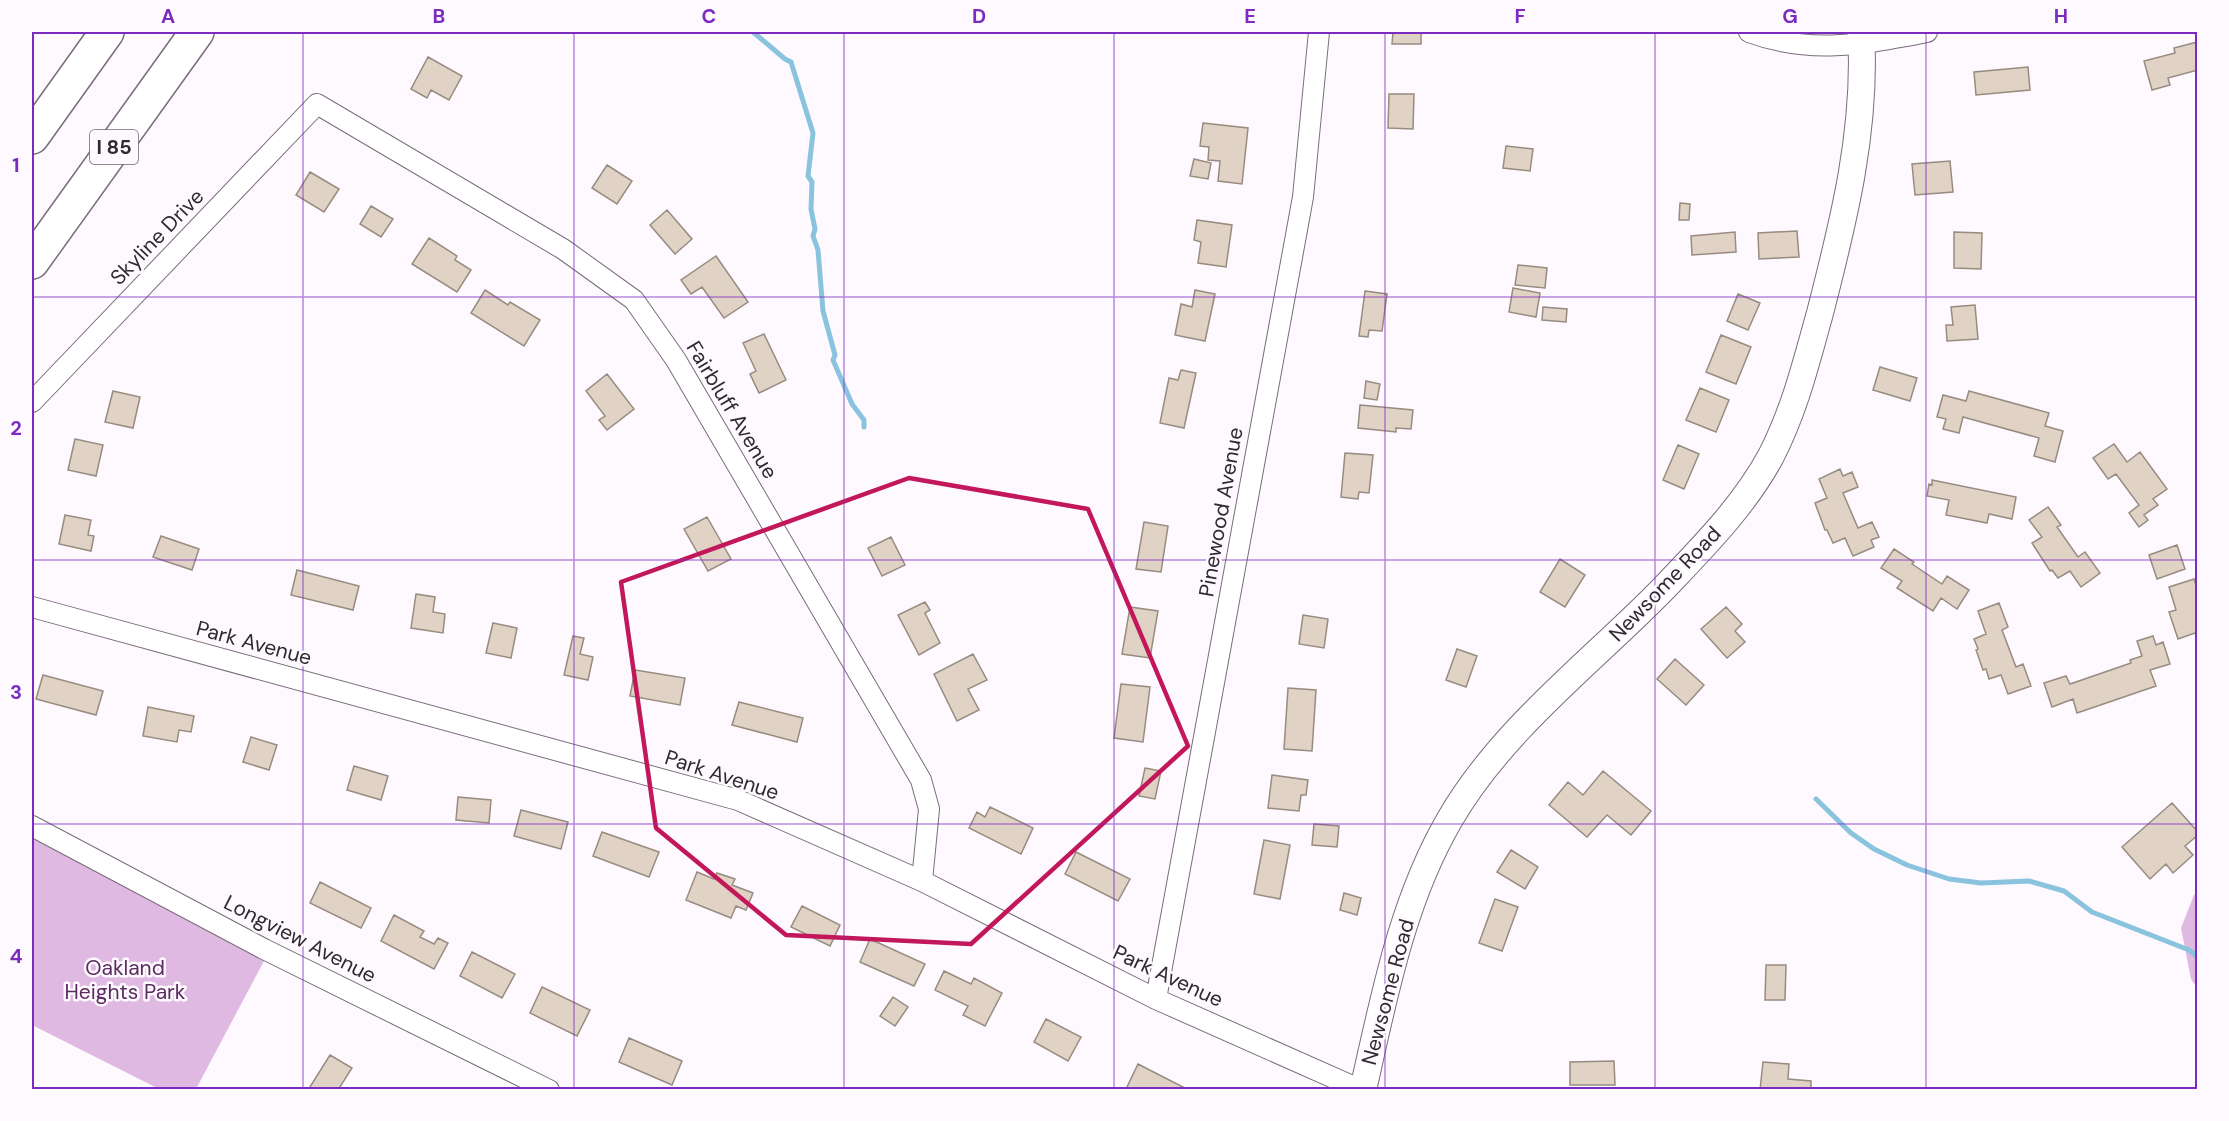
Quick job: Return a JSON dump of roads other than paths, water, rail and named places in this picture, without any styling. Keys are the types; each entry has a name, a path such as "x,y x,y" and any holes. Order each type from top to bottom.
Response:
{"highway":[{"path":"32,137 107,32"},
{"name":"I 85","path":"32,262 197,32"}],"street":[{"name":"Pinewood Avenue","path":"1156,999 1303,197 1319,32"},
{"path":"1749,32 1794,44 1817,46 1861,38 1927,32"},
{"name":"Newsome Road","path":"1362,1089 1398,946 1418,884 1451,817 1499,751 1662,590 1712,537 1754,483 1778,441 1796,400 1841,232 1859,127 1861,38"},
{"name":"Skyline Drive","path":"32,402 316,105"},
{"name":"Fairbluff Avenue","path":"316,105 563,249 634,300 676,360 921,780 929,809 922,881"},
{"name":"Park Avenue","path":"32,607 738,801 922,881 1156,999 1362,1089"},
{"name":"Longview Avenue","path":"32,826 264,949 549,1089"}],"waterway":[{"path":"753,32 791,62 813,133 808,176 812,182 811,209 815,229 813,236 818,250 823,311 835,355 833,360 852,404 864,420 864,427"},
{"path":"1816,799 1851,833 1874,849 1907,865 1949,879 1981,883 2029,881 2064,891 2092,912 2189,950 2198,957"}],"park label":[{"name":"Oakland Heights Park","path":"125,980"}]}
